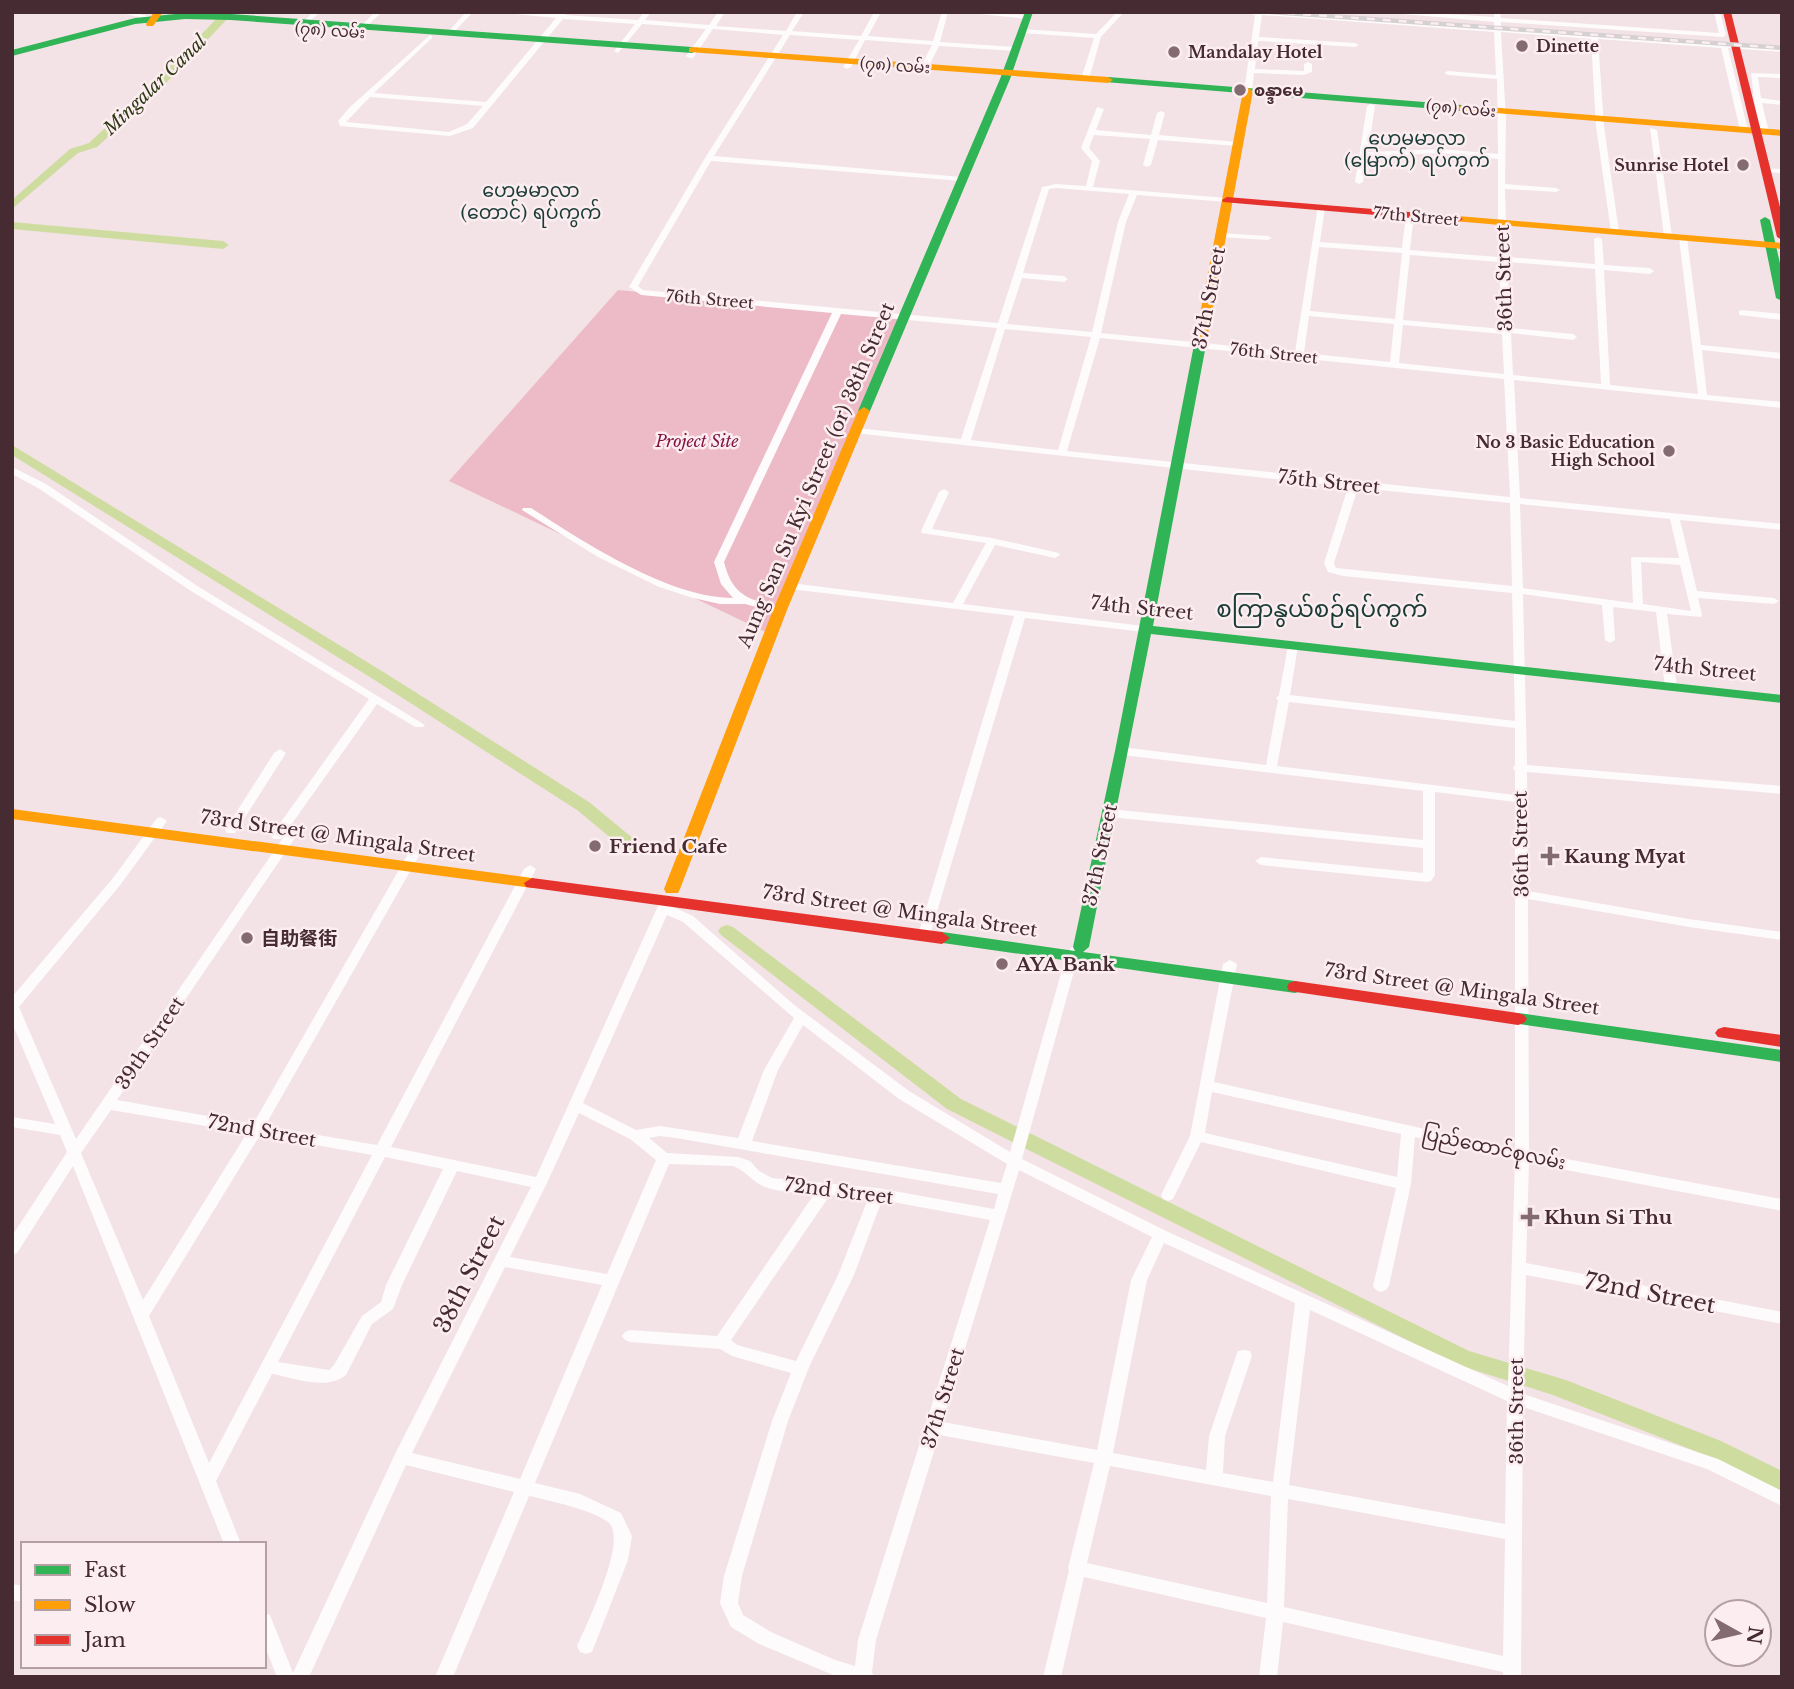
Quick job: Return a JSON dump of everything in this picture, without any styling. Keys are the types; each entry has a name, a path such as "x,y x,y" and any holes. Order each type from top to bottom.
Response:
{"main road":[{"path":"1727,12 1778,242"},
{"name":"(၇၈) လမ်း","path":"12,53 87,32 188,14 220,20 277,16 312,17 364,26 540,42"},
{"name":"(၇၈) လမ်း","path":"12,59 154,18 220,20 430,37 540,42 848,64 1501,115"},
{"path":"1006,76 1026,20"},
{"name":"(၇၈) လမ်း","path":"1006,76 1085,79 1371,106 1782,133"},
{"name":"Aung San Su Kyi Street (or) 38th Street","path":"667,900 780,610 1006,76"},
{"name":"37th Street","path":"1077,951 1122,751 1247,94"},
{"name":"(၇၈) လမ်း","path":"1600,122 1653,130 1754,131 1782,140"},
{"path":"1754,131 1774,171 1778,200 1782,298"},
{"name":"77th Street","path":"1227,200 1675,237 1778,242"},
{"name":"74th Street","path":"1144,629 1782,699"},
{"name":"73rd Street @ Mingala Street","path":"12,801 104,819 283,841 526,876 667,900 925,929 1523,1012 1782,1041"},
{"name":"73rd Street @ Mingala Street","path":"12,814 104,819"},
{"name":"73rd Street @ Mingala Street","path":"157,827 231,830 283,841"},
{"name":"73rd Street @ Mingala Street","path":"1523,1012 1782,1056"}],"street":[{"path":"119,12 154,18"},
{"path":"364,26 379,12"},
{"path":"451,32 470,12"},
{"path":"499,12 563,14 1016,49"},
{"path":"620,48 648,12"},
{"path":"692,53 722,12"},
{"path":"801,12 709,158 962,179"},
{"path":"848,64 878,12"},
{"path":"923,70 936,44 945,12"},
{"path":"964,12 1026,20 1098,36"},
{"path":"1085,79 1098,36 1121,12"},
{"path":"1245,12 1782,50"},
{"path":"1383,12 1496,16 1723,35 1717,12"},
{"name":"37th Street","path":"1247,94 1259,13"},
{"path":"430,37 342,121 343,124 450,134 470,126 563,14"},
{"name":"36th Street","path":"1496,16 1502,156 1501,223 1515,501 1521,725 1522,1156 1516,1343 1512,1672"},
{"path":"1594,37 1600,122 1615,232"},
{"path":"1256,39 1354,45"},
{"path":"1724,46 1754,131"},
{"path":"1252,71 1304,73 1308,72 1308,64"},
{"path":"1448,73 1498,77"},
{"path":"1754,131 1758,100 1754,75 1782,76"},
{"path":"368,95 488,104"},
{"path":"1758,100 1782,103"},
{"path":"1359,182 1371,106"},
{"path":"1089,188 1096,161 1085,148 1100,109"},
{"path":"1147,164 1161,113"},
{"path":"1653,130 1697,347 1703,397"},
{"path":"1090,132 1237,144"},
{"path":"1363,155 1441,151 1502,156"},
{"name":"76th Street","path":"709,158 633,286 641,292 1200,345 1782,405"},
{"path":"1502,186 1556,190"},
{"name":"77th Street","path":"1019,275 1046,187 1227,200"},
{"path":"1062,453 1096,335 1122,222 1134,192"},
{"path":"1298,356 1321,208"},
{"path":"1394,366 1410,215"},
{"path":"1221,234 1268,238"},
{"path":"1598,239 1606,387"},
{"path":"1316,244 1650,271"},
{"path":"965,443 1019,275 1064,279"},
{"path":"780,610 745,601 731,593 721,577 719,562 838,310"},
{"path":"1305,313 1573,337"},
{"path":"1742,313 1782,317"},
{"path":"1697,347 1782,356"},
{"name":"75th Street","path":"857,431 1354,485 1782,527"},
{"path":"12,470 42,486 195,589 419,725"},
{"path":"1354,485 1329,563 1332,570 1357,575 1607,601 1697,615 1674,516"},
{"path":"944,492 926,531 992,541 1055,555"},
{"path":"527,510 590,550 654,580 700,596 733,602 745,601"},
{"path":"957,606 992,541"},
{"path":"1638,605 1636,559 1686,562"},
{"name":"74th Street","path":"790,586 1144,629"},
{"path":"1693,594 1774,601"},
{"path":"1607,601 1610,640"},
{"path":"1661,611 1671,687"},
{"path":"925,929 1020,615"},
{"path":"1271,769 1293,646"},
{"path":"1282,698 1521,725"},
{"name":"39th Street","path":"12,1249 374,700"},
{"path":"1122,751 1520,799"},
{"path":"231,830 281,753"},
{"path":"1519,768 1782,790"},
{"path":"1261,861 1422,878 1429,875 1429,788"},
{"path":"1109,813 1429,845"},
{"path":"157,827 117,881 12,1006 75,1152 232,1542"},
{"path":"141,1316 256,1130 411,860"},
{"path":"208,1480 526,876"},
{"path":"1522,894 1782,936"},
{"path":"667,900 801,1017 904,1095 1016,1158 1161,1235 1303,1301 1517,1390 1712,1464 1782,1499"},
{"name":"38th Street","path":"300,1677 402,1457 540,1183 667,900"},
{"name":"37th Street","path":"863,1676 867,1640 1007,1190 1077,951"},
{"path":"1168,1195 1197,1136 1229,971"},
{"path":"743,1145 771,1070 801,1017"},
{"name":"ပြည်ထောင်စုလမ်း","path":"1208,1086 1522,1156 1782,1205"},
{"name":"72nd Street","path":"108,1104 382,1151 540,1183"},
{"path":"444,1677 664,1158 635,1135 574,1104"},
{"path":"12,1122 66,1131"},
{"path":"1381,1286 1404,1184 1408,1130"},
{"path":"635,1135 660,1132 1007,1190"},
{"path":"1197,1136 1404,1184"},
{"name":"72nd Street","path":"664,1158 733,1161 745,1165 754,1175 770,1183 877,1194 999,1216"},
{"path":"268,1367 328,1377 340,1370 367,1320 388,1305 394,1285 452,1166"},
{"path":"723,1343 826,1189"},
{"path":"863,1676 833,1667 765,1639 737,1621 729,1603 733,1576 780,1421 801,1369 846,1275 877,1194"},
{"path":"1052,1677 1104,1456 1139,1280 1161,1235"},
{"path":"502,1261 612,1281"},
{"name":"72nd Street","path":"1519,1268 1782,1318"},
{"path":"1268,1677 1275,1612 1280,1489 1303,1301"},
{"path":"630,1336 723,1343 732,1350 801,1369"},
{"path":"1214,1477 1217,1436 1244,1356"},
{"path":"934,1427 1515,1533"},
{"path":"402,1457 525,1486 603,1510 615,1517 624,1536 620,1560 586,1646"},
{"path":"1076,1568 1275,1612 1512,1672"},
{"path":"266,1626 286,1677"}],"green space":[{"name":"Project Site","path":"618,290 905,318 770,634 449,481"}],"waterway":[{"name":"Mingalar Canal","path":"12,206 74,151 93,145 161,82 229,12"},
{"path":"12,225 223,245"},
{"path":"12,449 583,806 635,849"},
{"path":"727,931 954,1104 1463,1358 1558,1387 1713,1448 1782,1482"}],"railway":[{"path":"1271,12 1782,48"}],"traffic: fast":[{"path":"864,411 1005,79 1029,12"},
{"path":"12,53 135,21 185,16 692,50"},
{"path":"1108,80 1462,108"},
{"path":"1765,220 1782,298"},
{"path":"1081,947 1122,751 1200,345"},
{"path":"1144,629 1782,699"},
{"path":"942,938 1295,987"},
{"path":"1518,1019 1782,1056"}],"traffic: slow":[{"path":"150,24 159,12"},
{"path":"692,50 1108,80"},
{"path":"1200,345 1248,91"},
{"path":"1462,108 1782,133"},
{"path":"1458,219 1782,246"},
{"path":"672,889 780,610 864,411"},
{"path":"12,814 532,883"}],"traffic: jam":[{"path":"1727,12 1782,237"},
{"path":"1227,200 1458,219"},
{"path":"532,883 942,938"},
{"path":"1295,987 1518,1019"},
{"path":"1724,1033 1782,1041"}],"place":[{"name":"Dinette","path":"1522,46"},
{"name":"Mandalay Hotel","path":"1174,52"},
{"name":"စန္ဒာမေ","path":"1240,90"},
{"name":"Sunrise Hotel","path":"1743,165"},
{"name":"No 3 Basic Education High School","path":"1669,451"},
{"name":"Friend Cafe","path":"595,846"},
{"name":"Kaung Myat","path":"1550,856"},
{"name":"自助餐街","path":"247,938"},
{"name":"AYA Bank","path":"1002,964"},
{"name":"Khun Si Thu","path":"1530,1217"}],"district":[{"name":"ဟေမမာလာ (မြောက်) ရပ်ကွက်","path":"1417,149"},
{"name":"ဟေမမာလာ (တောင်) ရပ်ကွက်","path":"531,201"},
{"name":"စကြာနွယ်စဉ်ရပ်ကွက်","path":"1322,609"}]}
